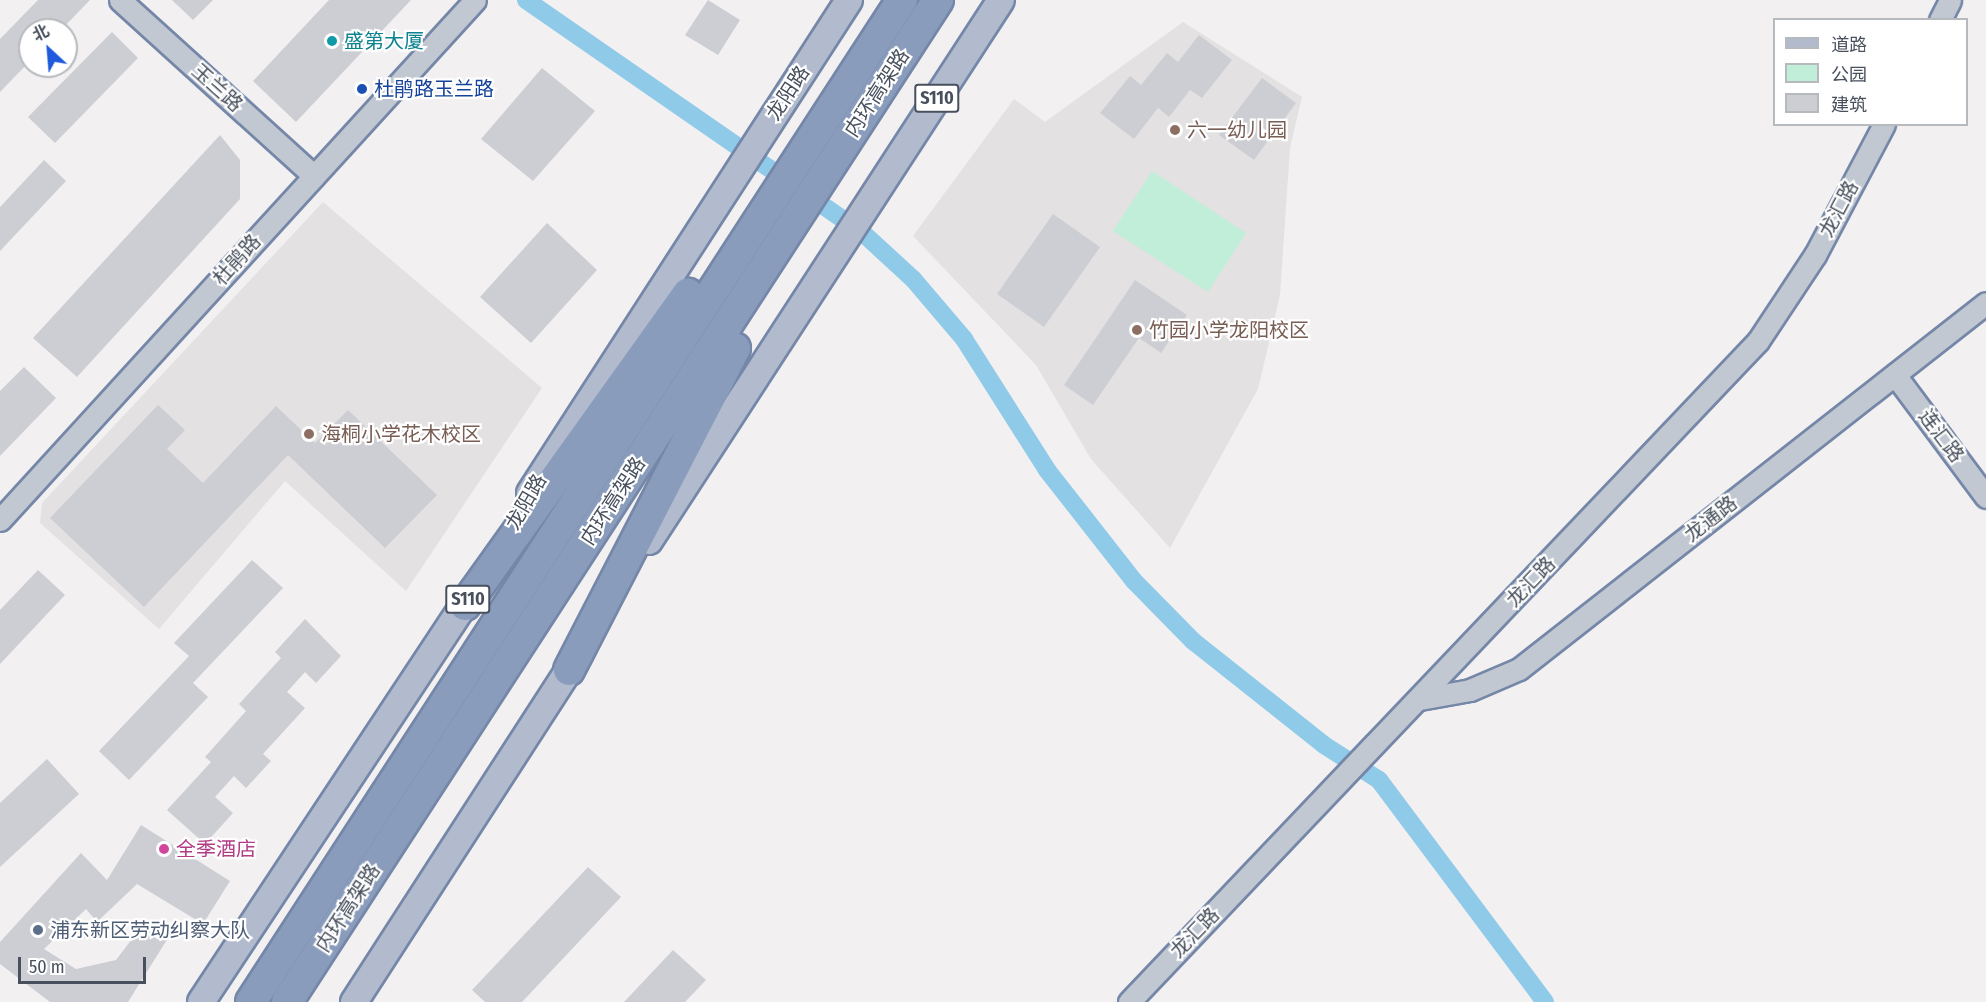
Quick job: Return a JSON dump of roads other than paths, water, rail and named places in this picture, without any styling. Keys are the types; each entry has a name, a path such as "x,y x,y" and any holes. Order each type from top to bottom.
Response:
{"highway":[{"name":"内环高架路","path":"251,1002 464,673 757,211 838,99 902,0"},
{"name":"内环高架路","path":"287,1002 490,690 795,236 940,0"},
{"path":"465,605 757,211"},
{"path":"569,670 717,377 795,236"}],"main road":[{"name":"龙阳路","path":"201,1002 465,605 566,432 849,0"},
{"name":"S110","path":"354,1002 1001,0"}],"street":[{"name":"玉兰路","path":"120,0 314,176"},
{"path":"1941,18 1950,0"},
{"name":"杜鹃路","path":"0,520 472,3"},
{"name":"龙汇路","path":"1129,1002 1420,699 1758,341 1815,255 1883,126"},
{"name":"龙通路","path":"1420,699 1470,690 1520,669 1986,303"},
{"name":"连汇路","path":"1895,375 1986,497"}],"waterway":[{"path":"526,0 864,234 913,279 964,339 1047,470 1134,581 1193,641 1324,745 1379,780 1545,1002"}],"place":[{"name":"盛第大厦","path":"332,41"},
{"name":"杜鹃路玉兰路","path":"362,89"},
{"name":"六一幼儿园","path":"1175,130"},
{"name":"竹园小学龙阳校区","path":"1137,330"},
{"name":"海桐小学花木校区","path":"309,434"},
{"name":"全季酒店","path":"164,849"},
{"name":"浦东新区劳动纠察大队","path":"38,930"}]}
